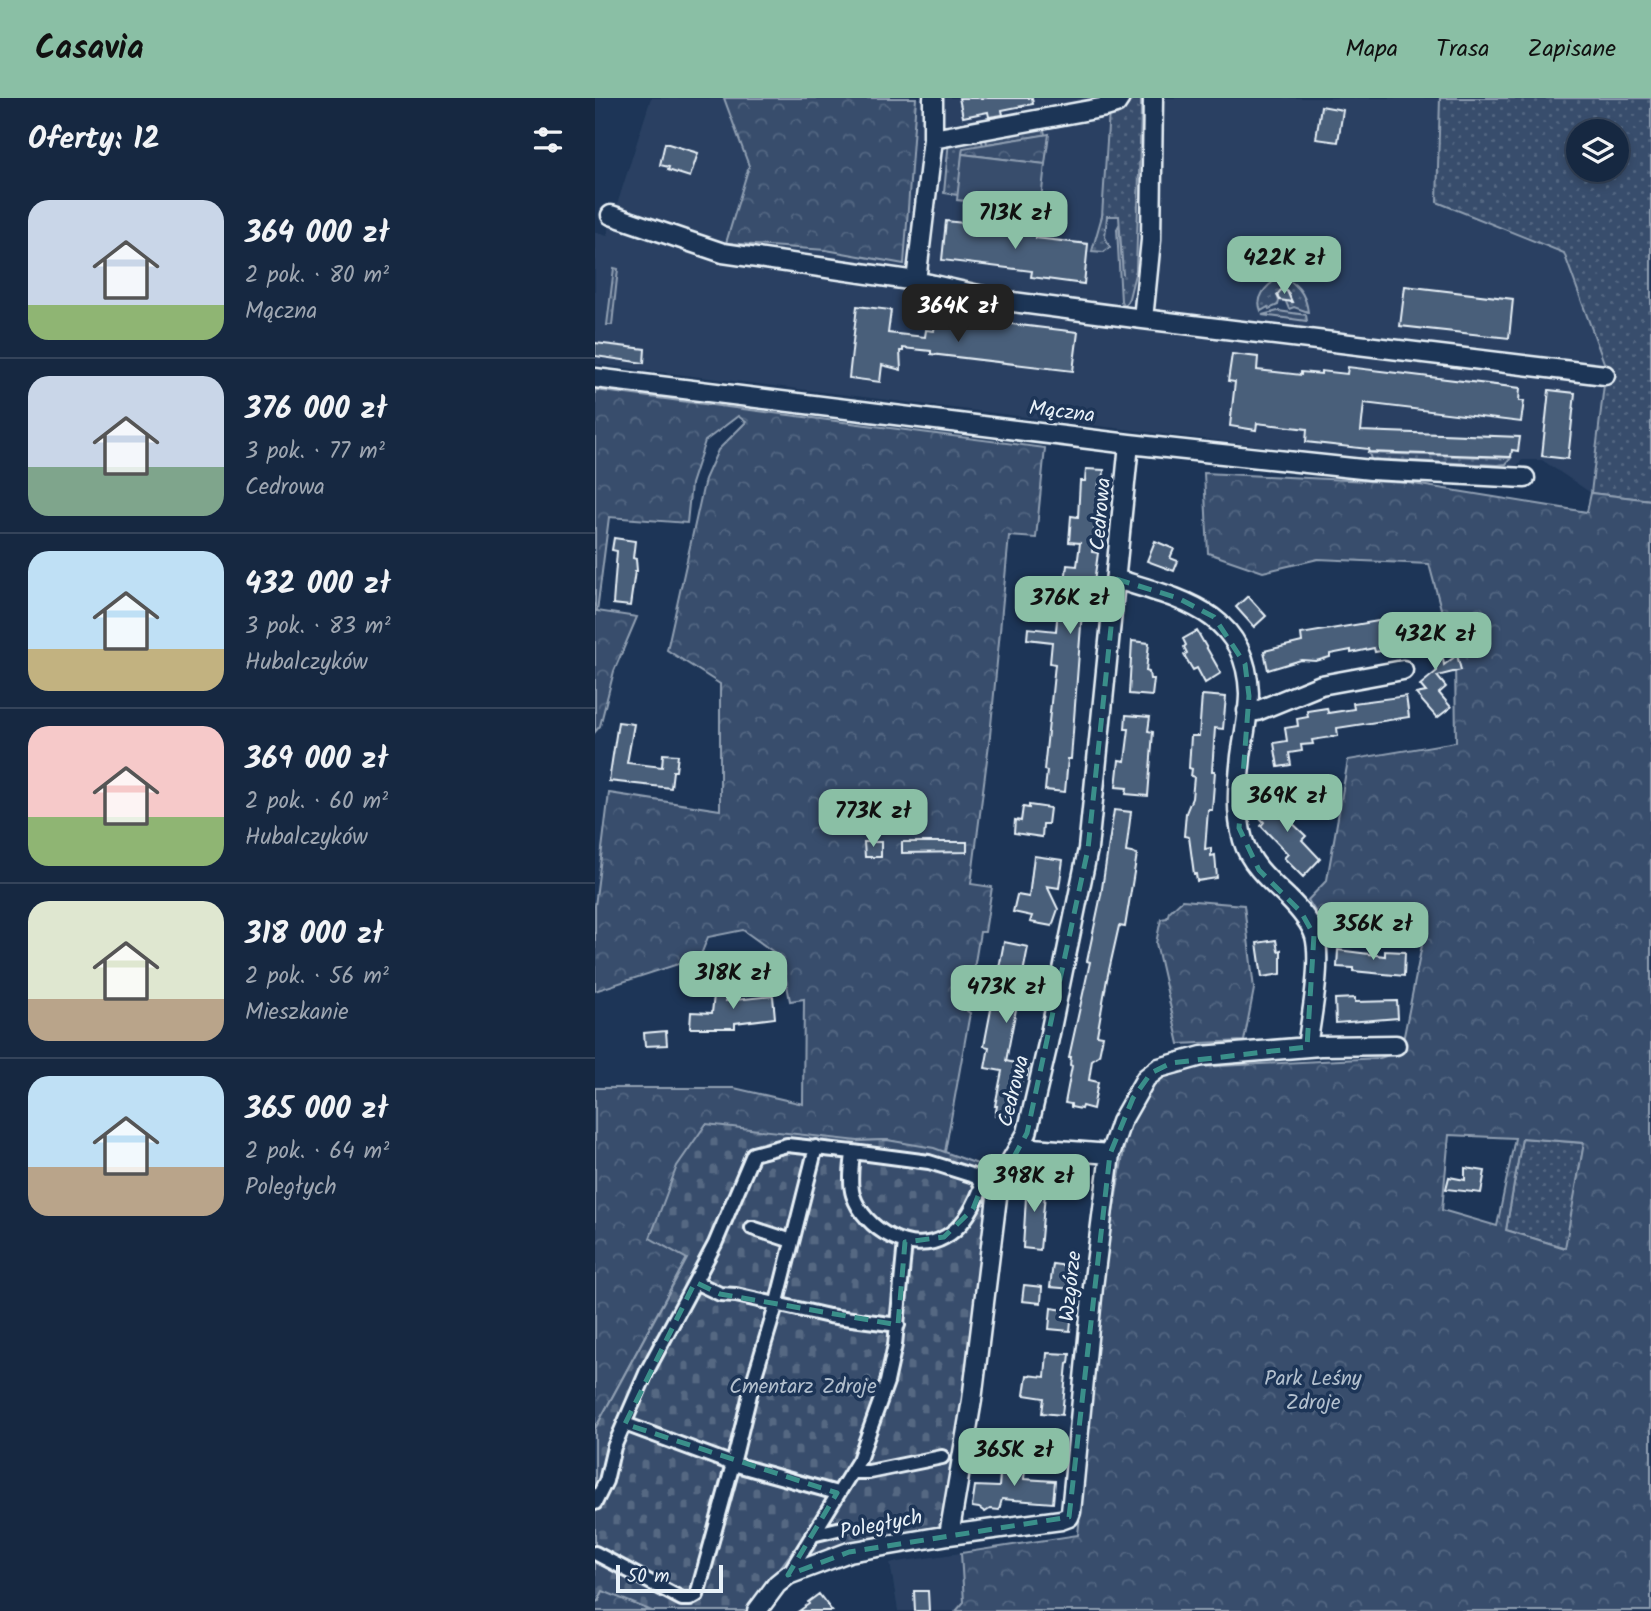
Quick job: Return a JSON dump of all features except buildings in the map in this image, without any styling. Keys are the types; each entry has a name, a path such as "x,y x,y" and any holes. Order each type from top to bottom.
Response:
{"street":[{"path":"916,281 933,139 933,98"},
{"path":"933,139 1106,107 1116,104 1120,98"},
{"path":"1143,319 1151,240 1153,98"},
{"path":"611,215 723,253 916,281 1005,301 1605,374"},
{"name":"Mączna","path":"595,378 1129,444 1371,470 1525,478"},
{"name":"Cedrowa","path":"949,1535 971,1411 994,1188 1027,1133 1088,849 1129,444"},
{"path":"1117,579 1199,607 1214,617 1239,648 1245,664 1249,696 1237,810 1240,828 1244,844 1259,870 1301,912 1314,935 1317,960 1307,1047"},
{"path":"1247,711 1257,711 1321,685 1403,670"},
{"name":"Wzgórze","path":"1072,1512 1093,1287 1110,1154 1121,1122 1146,1078 1159,1068 1202,1056 1307,1047 1396,1045"},
{"path":"595,1503 605,1481 614,1447 647,1371 715,1244 753,1154 787,1145 929,1162 977,1177 981,1185 994,1188"},
{"path":"595,1553 683,1599 694,1597 699,1591 816,1147"},
{"path":"1020,1147 1110,1154"},
{"path":"853,1152 851,1185 860,1208 877,1228 905,1242 930,1242 944,1237 973,1209 980,1191 994,1188"},
{"path":"753,1228 792,1241"},
{"path":"788,1575 859,1460 887,1382 898,1325 905,1242"},
{"path":"695,1282 717,1293 736,1295 776,1306 898,1325"},
{"path":"625,1424 733,1464 837,1493"},
{"path":"852,1472 869,1472 942,1457"},
{"name":"Poległych","path":"757,1611 777,1584 788,1575 849,1552 949,1535 1062,1521 1072,1512"},
{"path":"812,1535 842,1528"}],"highlighted area":[{"path":"1116,579 1178,598 1214,617 1245,664 1249,696 1239,828 1259,870 1301,912 1314,935 1307,1047 1171,1063 1151,1073 1133,1098 1110,1154 1069,1517 849,1552 788,1575 837,1493 625,1424 695,1282 720,1294 898,1325 905,1242 944,1237 973,1209 980,1191 999,1184 1027,1133 1088,849"}],"shaded area":[{"path":"651,98 1651,98 1629,181 1629,119 1566,119 1566,182 1629,182 1601,286 1595,338 1607,364 1591,493 1542,460 1522,460 1512,472 1349,464 1261,446 595,364 595,232 607,236"},
{"path":"961,1553 964,1603 956,1611 898,1611 890,1563"}],"green space":[{"path":"724,98 916,98 904,264 826,250 726,243 749,166"},
{"path":"1127,98 1141,98 1141,111 1136,270 1124,308 1121,301 1117,229 1119,225 1123,275 1119,216 1107,216 1105,237 1110,247 1104,252 1092,251 1102,216 1109,111 1124,108"},
{"path":"1440,98 1651,98 1651,500 1591,493 1606,368 1564,253 1437,202"},
{"path":"1043,124 1045,135 987,144 985,134"},
{"path":"1049,134 1045,164 962,154 963,148"},
{"path":"980,135 983,145 963,149 958,195 944,193 949,140"},
{"path":"962,154 1045,164 1040,209 957,200"},
{"path":"614,268 618,269 612,325 607,325"},
{"path":"1277,279 1290,281 1299,289 1308,312 1294,307 1289,309 1286,302 1290,297 1287,291 1281,290 1277,295 1278,305 1261,311 1259,302 1263,293"},
{"path":"1278,311 1306,315 1307,321 1262,315"},
{"path":"595,390 1045,448 1036,538 1009,536 990,736 971,884 992,887 985,932 980,932 967,1011 970,1013 945,1152 887,1140 858,1141 687,1258 595,1429 595,1088 734,1088 803,1104 804,999 790,1001 782,958 743,930 708,937 700,957 595,991 595,906 609,793 720,810 720,684 667,650 705,479 718,450 746,422 738,416 705,441 691,484 687,523 609,517 597,611 637,617 614,671 600,726 595,732"},
{"path":"1369,453 1511,458 1506,464 1497,465 1371,459"},
{"name":"Park Leśny Zdroje","path":"1204,473 1408,483 1587,512 1591,493 1651,500 1651,1611 956,1611 964,1602 961,1553 1078,1535 1105,1258 1131,1109 1151,1079 1180,1068 1380,1058 1401,1051 1422,945 1325,937 1318,916 1308,900 1327,880 1348,760 1456,742 1455,661 1429,564 1318,559 1263,572 1208,553","holes":["1449,1135 1515,1138 1497,1226 1442,1210","1522,1138 1584,1143 1565,1248 1506,1230"]},
{"path":"1182,900 1244,905 1254,989 1244,1041 1179,1044 1156,943 1161,919 1167,918 1169,912"},
{"name":"Cmentarz Zdroje","path":"706,1124 858,1141 887,1140 934,1148 991,1169 969,1373 944,1518 936,1529 855,1542 808,1557 794,1549 748,1611 652,1611 603,1591 595,1602 595,1429 687,1259 650,1238 677,1166"},
{"path":"1522,1138 1584,1143 1566,1248 1506,1230"},
{"path":"603,1590 652,1611 595,1611 595,1602 599,1601"}]}
